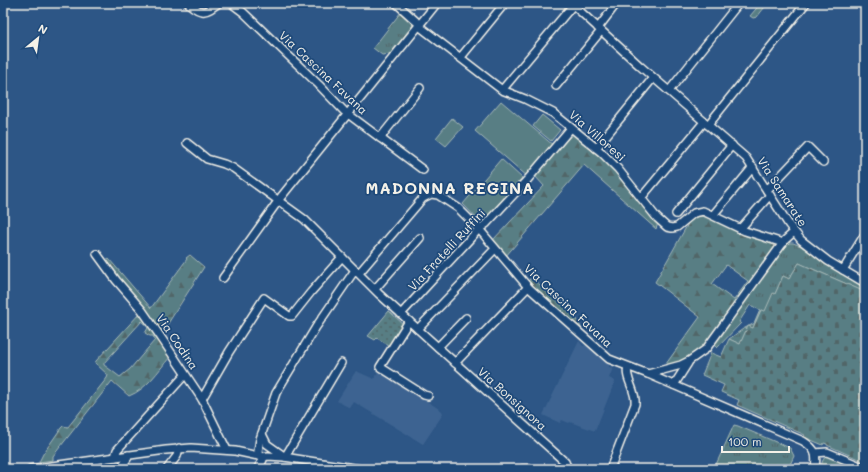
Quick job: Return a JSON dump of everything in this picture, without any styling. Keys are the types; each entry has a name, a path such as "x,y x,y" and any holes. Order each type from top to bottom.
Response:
{"street":[{"path":"188,3 194,8 204,12 219,3"},
{"name":"Via Cascina Favana","path":"230,3 243,12 344,111 423,170"},
{"name":"Via Villoresi","path":"396,3 418,23 419,26 502,90 525,99 548,111 596,148 615,165 657,218 669,228 677,227 697,212 703,211 740,229 783,243"},
{"path":"223,278 278,200 437,3"},
{"path":"461,57 505,3"},
{"path":"556,86 600,30 617,3"},
{"path":"669,91 739,3"},
{"path":"641,198 806,3"},
{"path":"502,90 575,5"},
{"name":"Via Samarate","path":"575,5 653,78 745,157 753,167 794,232 810,248 865,283"},
{"path":"596,148 653,78"},
{"path":"380,138 420,88"},
{"name":"Via Fratelli Ruffini","path":"401,314 479,229 486,224 571,128"},
{"name":"Via Bonsignora","path":"187,143 207,159 228,166 308,222 401,314 565,462 568,469"},
{"path":"676,214 732,145"},
{"path":"740,229 768,192 808,147 823,162"},
{"path":"713,215 753,167"},
{"name":"Via Cascina Favana","path":"357,272 421,199 431,194 440,196 456,207 479,229 528,287 607,358 674,385 800,440 812,447 816,457"},
{"path":"648,374 675,367 704,352 783,243 794,232"},
{"path":"843,270 865,234"},
{"path":"375,289 420,238"},
{"path":"418,329 495,249"},
{"name":"Via Codina","path":"97,254 145,315 202,399 231,450"},
{"path":"202,399 229,352 264,298 289,316 292,316 315,287 342,257"},
{"path":"257,469 262,463 262,434 278,391 316,327 357,272"},
{"path":"455,363 528,287"},
{"path":"438,347 466,318"},
{"path":"409,321 380,367 424,395 428,396"},
{"path":"674,385 689,361"},
{"path":"284,457 341,363"},
{"path":"610,469 634,408 634,392 627,372 628,367"},
{"path":"682,371 682,380 688,391"},
{"path":"115,457 117,450 186,375"},
{"path":"262,434 271,452 262,453"},
{"path":"262,453 262,444 268,445 284,457"},
{"path":"30,469 179,448 200,448 262,453 360,469"},
{"path":"167,469 177,456 179,448"},
{"path":"812,469 816,457 827,452 865,468"},
{"path":"120,469 128,455"},
{"path":"815,469 816,457"},
{"path":"523,469 536,469"}],"shaded area":[{"path":"579,341 583,346 587,345 609,364 609,367 613,368 609,378 615,381 595,431 562,420 560,423 543,415"},
{"path":"380,370 442,411 443,414 423,444 354,402 350,408 337,401 356,371 374,379"},
{"path":"267,462 305,467 304,469 262,469"}],"green space":[{"path":"761,3 768,3 757,17 753,18 750,16"},
{"path":"401,12 414,24 390,54 382,55 373,48"},
{"path":"501,101 554,146 528,177 475,131"},
{"path":"542,115 560,130 551,141 533,126"},
{"path":"452,118 463,127 446,146 436,138"},
{"path":"573,133 605,159 658,223 656,229 584,165 505,257 492,241 544,186 535,176"},
{"path":"501,159 522,178 481,223 463,204"},
{"path":"693,215 707,217 742,234 779,245 704,348 677,364 663,368 700,317 655,282","holes":["726,265 748,281 734,300 712,284"]},
{"path":"788,243 801,246 827,265 865,288 865,292 799,263 789,279 783,276 765,312 761,310 753,328 749,326 754,324 760,310 750,305 739,322 741,323 717,348 714,345"},
{"path":"190,255 204,267 160,336 103,264 109,259 151,308 187,259 186,258"},
{"path":"799,263 865,292 865,462 827,444 824,443 823,445 804,437 805,435 737,405 739,400 721,392 724,385 702,375 711,353 721,357 729,339 740,344 748,326 753,328 761,310 765,311 783,276 789,279"},
{"path":"531,278 572,309 584,334 527,282"},
{"path":"389,311 404,325 392,345 388,345 377,338 375,340 368,336"},
{"path":"140,313 170,356 147,384 129,396 112,381 53,456 53,460 39,462 61,428 63,426 68,427 107,378 108,375 95,363","holes":["142,321 148,328 145,333 153,336 155,340 130,369 120,377 104,365 104,363"]},
{"path":"748,327 740,344 729,339 743,329"},
{"path":"734,425 790,448 794,456 788,469 714,469"},
{"path":"826,456 829,456 859,469 820,469"}],"district":[{"name":"MADONNA REGINA","path":"450,188"}]}
